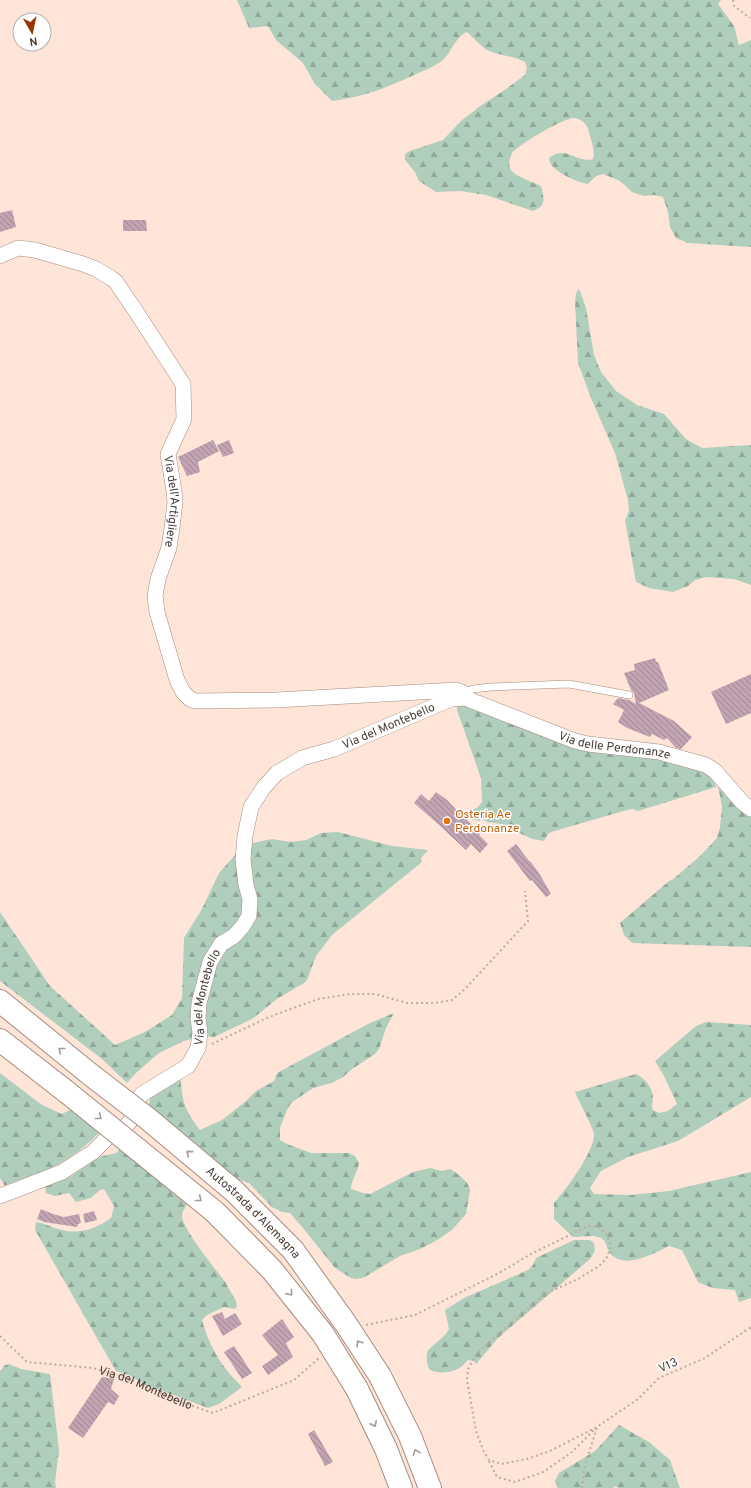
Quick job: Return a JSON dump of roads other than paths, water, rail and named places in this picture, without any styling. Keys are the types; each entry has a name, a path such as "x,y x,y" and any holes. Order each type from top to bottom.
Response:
{"highway":[{"name":"Autostrada d'Alemagna","path":"0,1000 91,1075 147,1118 234,1191 293,1250 346,1324 380,1376 410,1436 430,1488"},
{"name":"Autostrada d'Alemagna","path":"0,1040 215,1212 267,1265 323,1334 357,1389 386,1449 401,1488"}],"street":[{"name":"Via dell'Artigliere","path":"0,256 18,248 35,250 83,264 96,269 111,278 116,282 183,384 184,419 168,454 175,502 172,528 169,548 158,578 155,596 157,612 176,680 183,692 190,699 195,701 276,700 456,690 464,695"},
{"name":"Via delle Perdonanze","path":"464,695 575,741 588,744 659,752 706,766 715,771 742,802 751,809"},
{"name":"Via del Montebello","path":"0,1196 62,1172 93,1152 108,1137 121,1132 137,1113 139,1099 142,1094 188,1066 198,1048 200,1033 198,1018 199,1004 210,962 221,944 234,936 249,916 250,899 246,885 244,859 245,836 251,807 264,786 277,773 302,758 334,749 451,699 464,695"}],"lane":[{"path":"464,695 473,689 491,687 568,684 629,695"}],"place":[{"name":"Osteria Ae Perdonanze","path":"447,821"}]}
